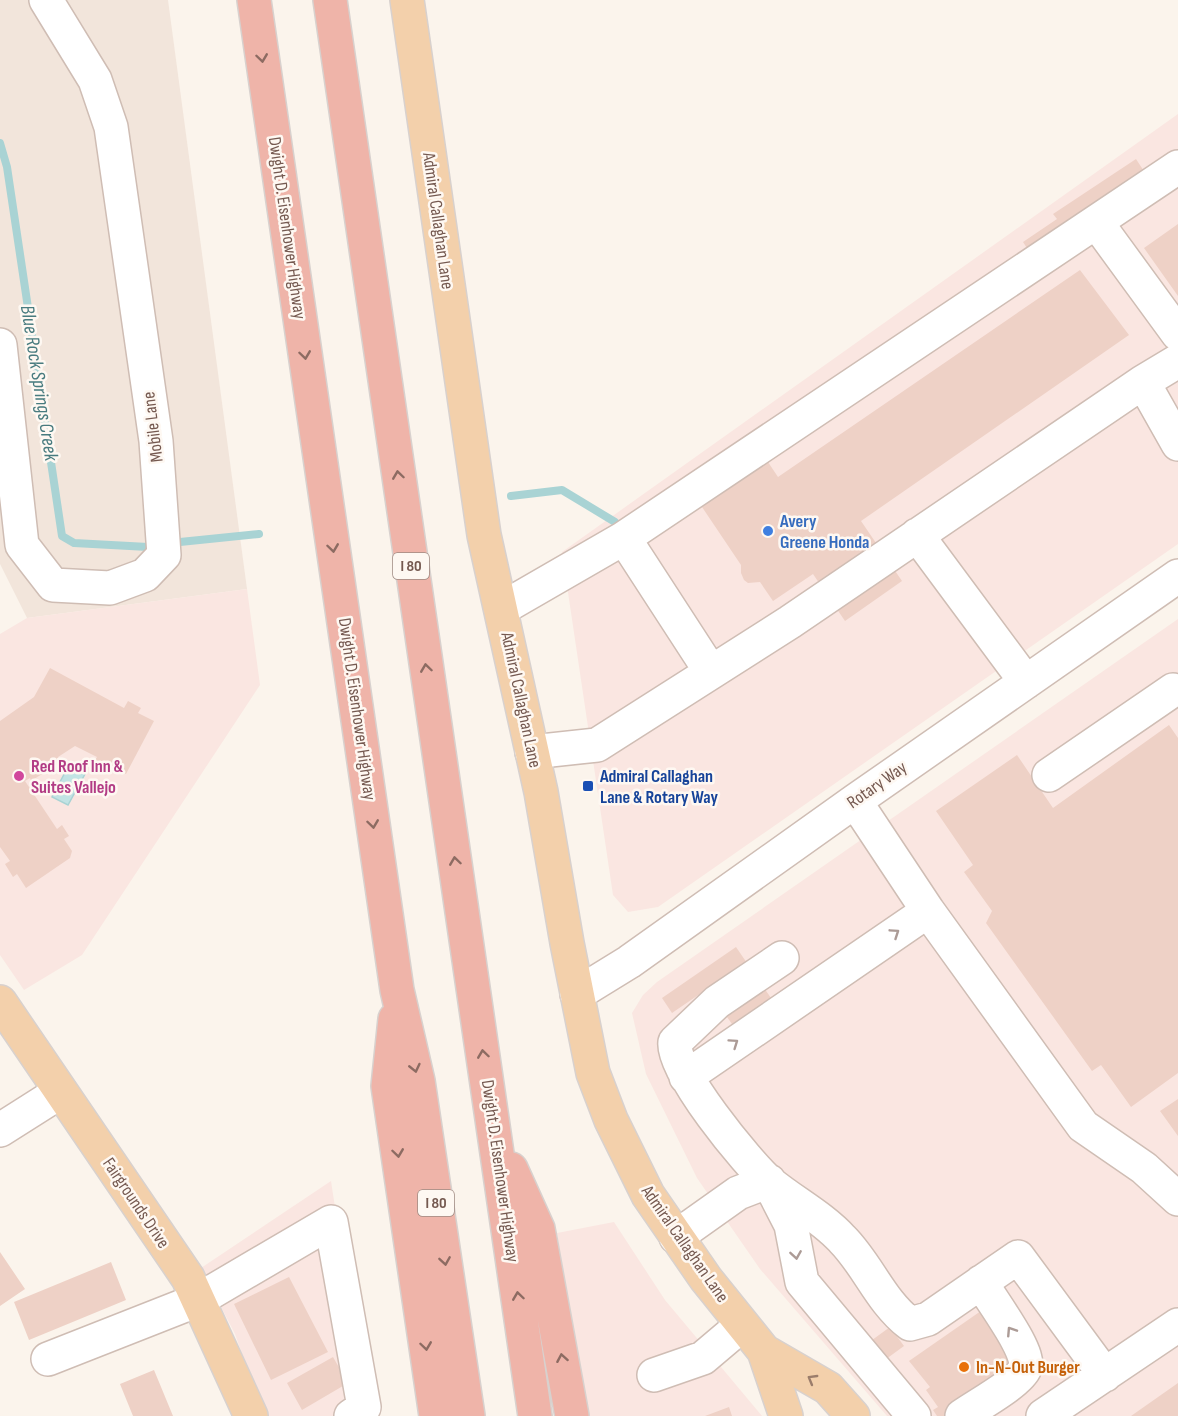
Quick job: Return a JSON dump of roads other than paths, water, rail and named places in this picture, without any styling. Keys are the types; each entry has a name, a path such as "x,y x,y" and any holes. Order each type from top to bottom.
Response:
{"highway":[{"name":"Dwight D. Eisenhower Highway","path":"254,0 397,990 418,1081 468,1416"},
{"name":"Dwight D. Eisenhower Highway","path":"330,0 536,1416"},
{"path":"397,990 388,1086 436,1416"},
{"path":"494,1133 538,1229 572,1416"}],"main road":[{"name":"Admiral Callaghan Lane","path":"407,0 484,535 532,752 593,1073 611,1120 648,1195 675,1237 764,1351 828,1388 853,1416"},
{"name":"Fairgrounds Drive","path":"0,1002 188,1278 251,1416"},
{"name":"Admiral Callaghan Lane","path":"764,1351 786,1416"}],"street":[{"name":"Mobile Lane","path":"0,345 22,545 53,585 110,588 145,575 164,555 156,441 111,127 95,80 46,0"},
{"path":"501,609 624,538 1178,167"},
{"path":"1097,223 1178,334"},
{"path":"532,752 597,745 917,536 1143,382 1178,361"},
{"path":"1143,382 1178,444"},
{"path":"917,536 1026,682"},
{"path":"624,538 711,672"},
{"name":"Rotary Way","path":"577,994 629,962 1178,576"},
{"path":"1049,775 1173,690"},
{"path":"855,801 928,910 1083,1126 1144,1168 1178,1199"},
{"path":"686,1077 928,910"},
{"path":"782,958 717,1002 675,1042 674,1049 686,1077 735,1146 769,1181 842,1239 895,1312 910,1324 928,1319 1018,1257 1105,1375"},
{"path":"0,1130 60,1092"},
{"path":"675,1237 738,1193 769,1181"},
{"path":"769,1181 791,1226 802,1282 914,1416"},
{"path":"48,1359 198,1300 331,1222 364,1407 351,1416"},
{"path":"962,1416 1017,1378 1025,1370 1027,1361 1022,1347 981,1282"},
{"path":"654,1375 703,1358 742,1325"},
{"path":"1043,1416 1178,1325"}],"water":[{"path":"69,765 85,774 68,805 52,797"}],"waterway":[{"name":"Blue Rock Springs Creek","path":"0,143 7,167 62,536 74,543 148,547"},
{"path":"511,496 562,490 615,522"},
{"path":"180,542 259,534"}],"place":[{"name":"Avery Greene Honda","path":"768,531"},
{"name":"Red Roof Inn & Suites Vallejo","path":"19,776"},
{"name":"Admiral Callaghan Lane & Rotary Way","path":"588,786"},
{"name":"In-N-Out Burger","path":"964,1367"}]}
